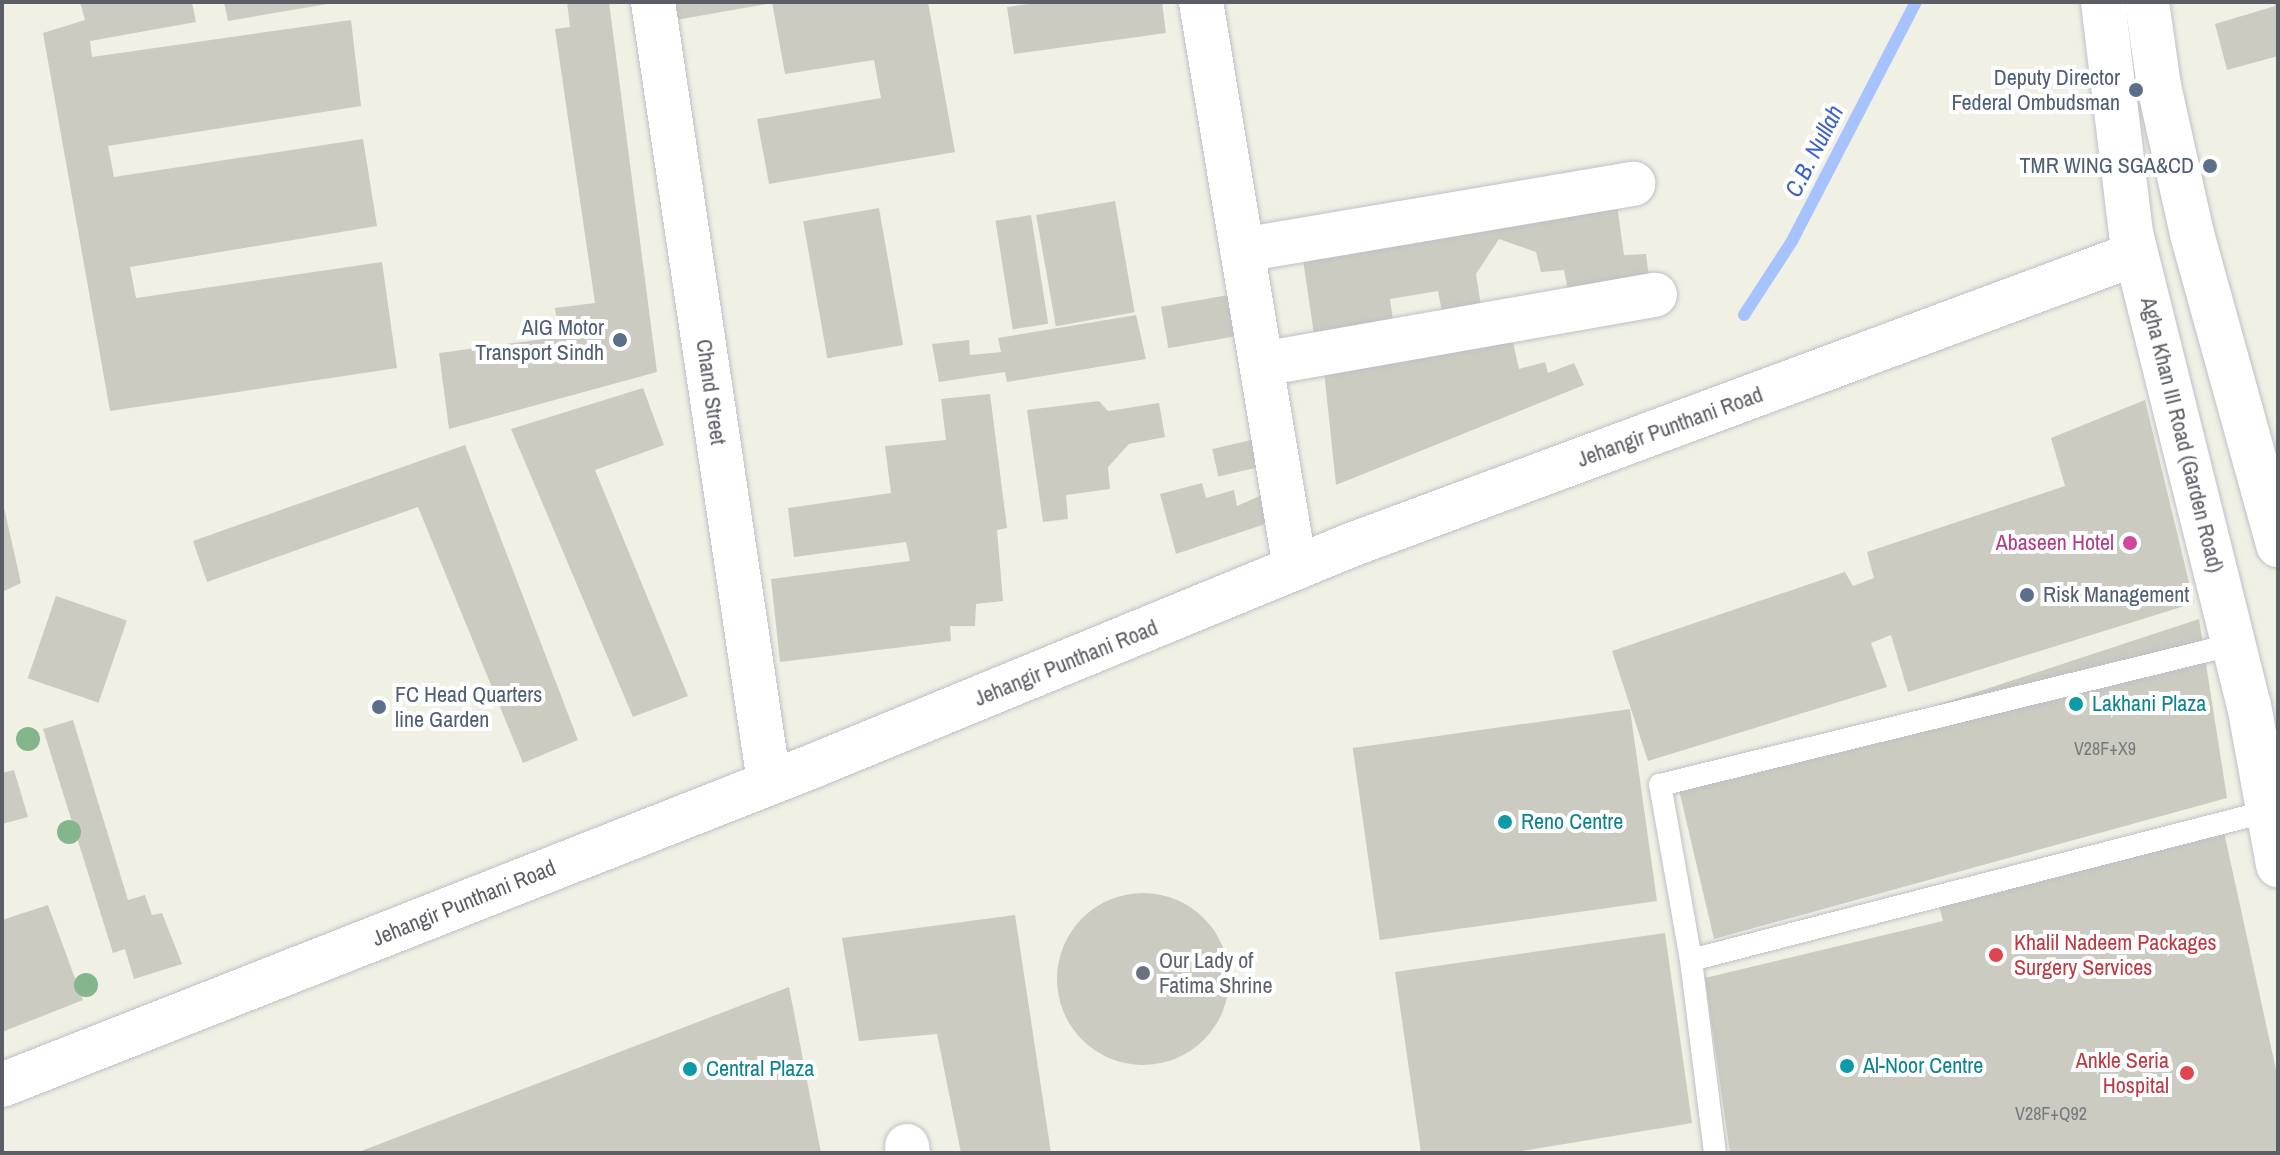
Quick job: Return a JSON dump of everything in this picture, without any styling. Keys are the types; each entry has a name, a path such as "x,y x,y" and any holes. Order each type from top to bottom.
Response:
{"street":[{"name":"Chand Street","path":"653,2 769,782"},
{"path":"1201,2 1295,568"},
{"name":"Agha Khan III Road (Garden Road)","path":"2103,2 2135,254 2235,644 2278,865"},
{"path":"2147,2 2159,86 2192,234 2278,545"},
{"path":"1242,250 1633,184"},
{"name":"Jehangir Punthani Road","path":"2,1085 769,782 1295,568 2135,254"},
{"path":"1262,364 1655,295"}],"lane":[{"path":"1715,1153 1691,960 1660,785 2235,644"},
{"path":"1691,960 2269,811"}],"building":[{"path":"80,2 192,2 196,22 90,41 92,57 351,20 361,106 108,146 114,177 363,139 377,226 130,267 136,298 382,262 397,368 110,411 43,33 85,20"},
{"path":"224,2 327,2 327,4 228,21"},
{"path":"567,2 609,2 657,372 449,429 439,353 559,337 555,308 595,303 555,29 570,27"},
{"path":"673,2 767,2 767,4 676,20"},
{"path":"772,2 928,2 955,152 769,184 757,119 881,98 874,60 785,74"},
{"path":"1043,2 1162,2 1166,33 1014,54 1007,7"},
{"path":"2274,2 2278,2 2278,56 2227,70 2215,24 2275,6"},
{"path":"1115,201 1135,312 1056,326 1036,215"},
{"path":"1617,205 1624,255 1646,254 1649,278 1568,291 1564,270 1541,272 1536,252 1499,239 1476,274 1481,306 1442,312 1438,291 1390,299 1393,320 1314,334 1303,260"},
{"path":"879,208 903,345 827,358 803,221"},
{"path":"1031,215 1048,324 1013,329 995,221"},
{"path":"1228,295 1235,336 1168,348 1161,307"},
{"path":"1136,315 1146,359 1007,382 1005,372 939,382 932,344 969,340 970,355 1001,352 998,338"},
{"path":"1512,338 1519,369 1545,362 1548,373 1574,363 1584,385 1336,485 1324,371"},
{"path":"643,388 664,445 595,470 688,696 633,717 511,429"},
{"path":"990,394 1007,528 997,530 1003,601 976,604 975,626 950,626 951,641 780,662 771,579 910,561 906,542 794,557 788,508 891,493 885,446 946,440 941,399"},
{"path":"2145,400 2194,603 1908,692 1891,635 1871,643 1887,687 1648,761 1612,651 1845,572 1853,586 1874,578 1867,552 2065,486 2051,438"},
{"path":"1099,401 1108,411 1159,403 1165,437 1129,444 1108,467 1110,489 1066,495 1068,519 1043,522 1027,410"},
{"path":"1256,439 1262,466 1218,476 1212,449"},
{"path":"465,445 578,740 523,763 418,507 207,582 193,541"},
{"path":"1202,483 1206,498 1234,490 1237,506 1262,495 1271,522 1176,554 1160,494"},
{"path":"2,499 21,583 2,592"},
{"path":"56,596 127,620 99,703 28,678"},
{"name":"Lakhani Plaza","path":"2199,619 2227,798 1714,939 1679,790"},
{"name":"Reno Centre","path":"1630,709 1657,901 1380,940 1353,748"},
{"path":"73,720 128,900 145,895 152,915 162,913 182,964 134,979 125,949 113,953 43,729"},
{"path":"14,770 28,817 2,824 2,773"},
{"path":"2222,823 2278,1079 2276,1153 1730,1153 1705,978 1943,921 1937,897"},
{"name":"Our Lady of Fatima Shrine","path":"1143,893 1176,899 1204,918 1223,946 1229,979 1223,1012 1204,1040 1176,1059 1143,1065 1110,1059 1082,1040 1063,1012 1057,979 1063,946 1082,918 1110,899"},
{"path":"48,905 83,1000 2,1032 2,920"},
{"path":"1015,915 1051,1153 961,1153 937,1034 859,1041 842,938"},
{"path":"1665,933 1692,1123 1510,1153 1421,1153 1395,972"},
{"name":"Central Plaza","path":"789,987 821,1153 356,1153"}],"waterway":[{"name":"C.B. Nullah","path":"1744,315 1792,241 1916,2"}],"place":[{"name":"Deputy Director Federal Ombudsman","path":"2136,90"},
{"name":"TMR WING SGA&CD","path":"2210,166"},
{"name":"AIG Motor Transport Sindh","path":"620,340"},
{"name":"Abaseen Hotel","path":"2130,543"},
{"name":"Risk Management","path":"2027,595"},
{"name":"Lakhani Plaza","path":"2076,704"},
{"name":"FC Head Quarters line Garden","path":"379,707"},
{"name":"Reno Centre","path":"1505,822"},
{"name":"Khalil Nadeem Packages Surgery Services","path":"1996,955"},
{"name":"Our Lady of Fatima Shrine","path":"1143,973"},
{"name":"Al-Noor Centre","path":"1847,1066"},
{"name":"Central Plaza","path":"690,1069"},
{"name":"Ankle Seria Hospital","path":"2187,1073"}]}
